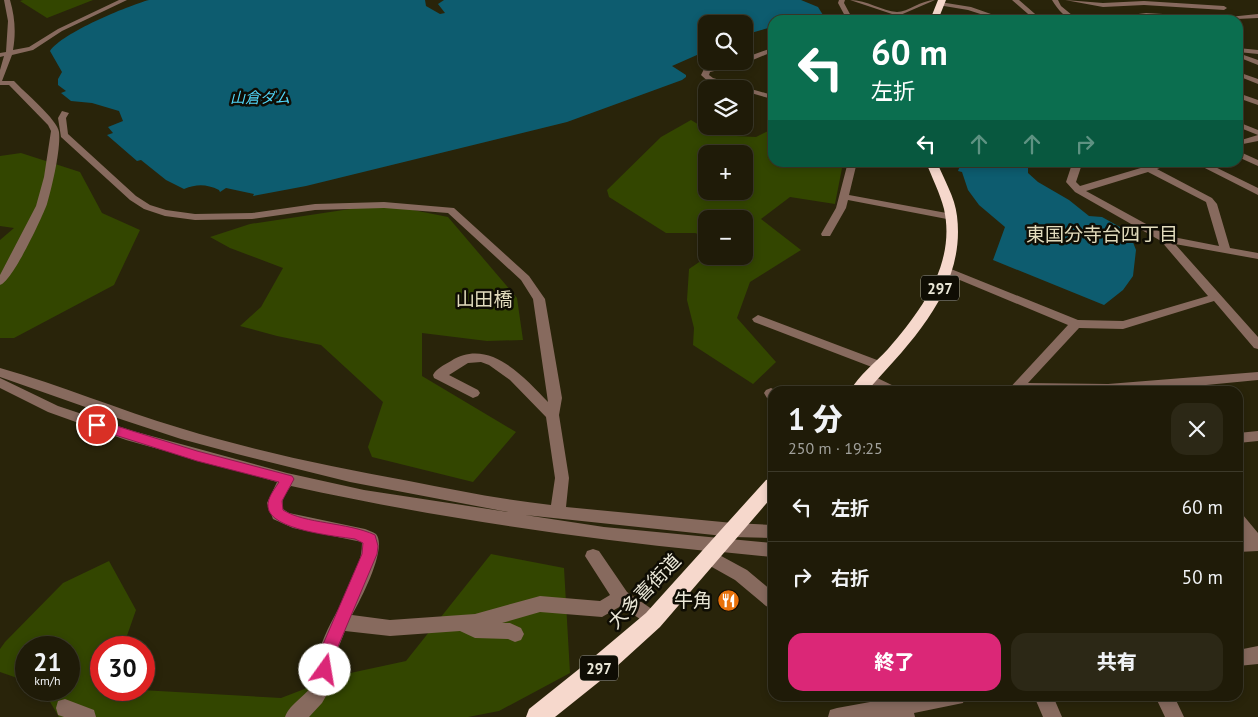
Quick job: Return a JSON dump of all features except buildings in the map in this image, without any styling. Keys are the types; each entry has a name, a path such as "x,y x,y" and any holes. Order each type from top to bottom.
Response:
{"highway":[{"path":"935,15 938,1"},
{"name":"297","path":"863,386 924,314 935,297 947,270 952,249 952,217 946,196 933,167"},
{"name":"大多喜街道","path":"537,717 597,669 653,620 715,552 768,490"}],"street":[{"path":"0,79 10,53 9,29 12,16 7,0"},
{"path":"0,55 31,49 60,30 124,0"},
{"path":"842,0 841,3 847,15"},
{"path":"853,0 898,14 938,1 990,15"},
{"path":"1015,0 1032,15"},
{"path":"1055,0 1059,7 1069,15"},
{"path":"1068,0 1093,2 1109,6 1126,15"},
{"path":"1221,0 1224,8"},
{"path":"938,1 985,15"},
{"path":"1109,6 1131,1 1175,2 1224,8 1248,16"},
{"path":"1243,17 1258,16"},
{"path":"1243,50 1258,52"},
{"path":"710,80 705,75 707,71 738,64 768,52"},
{"path":"1243,57 1258,63"},
{"path":"1243,76 1258,82"},
{"path":"0,83 11,83 51,124 55,131 49,177 41,206 8,272 0,282"},
{"path":"753,92 768,96"},
{"path":"1243,97 1258,103"},
{"path":"65,113 62,118 64,135 133,198 147,207 164,213 209,217 252,216 315,207 384,204 451,210 524,278 540,299 555,398 552,415 562,478 558,512"},
{"path":"1243,122 1258,129"},
{"path":"1243,126 1258,133"},
{"path":"1243,142 1258,138"},
{"path":"1243,156 1258,163"},
{"path":"826,234 841,208 852,167"},
{"path":"1076,167 1071,182 1078,190 1165,239 1258,345"},
{"path":"1078,190 1156,167"},
{"path":"1208,167 1258,192"},
{"path":"1149,169 1209,200 1212,204 1225,249"},
{"path":"844,197 952,217"},
{"path":"1165,239 1258,256"},
{"path":"947,270 1076,324 1123,325 1216,298"},
{"path":"758,319 881,366"},
{"path":"1018,386 1076,324"},
{"path":"473,393 439,375 463,360 470,358 490,360 512,372 552,415"},
{"path":"0,372 113,412 216,443 368,479 518,508 733,530 768,532"},
{"path":"1154,386 1258,376"},
{"path":"869,379 883,386"},
{"path":"0,383 75,418 202,458 364,496 715,552 768,550"},
{"path":"1243,438 1258,436"},
{"path":"202,458 216,443"},
{"path":"287,479 275,500 274,508 278,514 284,518 311,525 357,533 370,539 371,546 370,554 326,656 324,684 301,712 294,717"},
{"path":"1244,526 1258,544"},
{"path":"1243,545 1258,544"},
{"path":"715,552 768,598"},
{"path":"592,556 622,597 653,620"},
{"path":"341,622 390,628 462,622 490,619 508,612 540,604 602,609 622,597"},
{"path":"462,622 475,630 510,631 515,634"},
{"path":"1243,657 1258,655"},
{"path":"837,717 928,701"},
{"path":"1045,701 1053,717"},
{"path":"1167,701 1175,717"},
{"path":"65,708 87,717"}],"green space":[{"path":"93,0 47,18 20,1"},
{"path":"691,120 698,124 698,135 756,137 768,131 768,167 842,167 835,204 790,197 761,219 801,250 750,282 737,318 776,362 753,384 693,345 694,328 687,300 689,269 698,263 698,265 753,265 753,210 698,210 698,234 666,233 609,197 607,190 661,137"},
{"path":"21,153 80,172 102,213 140,230 114,285 14,338 0,338 0,240 14,228 0,226 0,156"},
{"path":"383,204 448,217 517,298 523,340 487,341 422,333 422,376 516,432 473,482 372,457 368,447 383,402 321,345 240,326 261,307 283,268 230,248 210,237 250,224"},
{"path":"491,554 564,568 570,673 499,711 468,717 59,717 50,701 80,701 80,636 15,636 15,677 0,672 0,649 63,583 109,561 136,610 127,636 90,636 90,701 155,701 155,691 281,698 341,675 406,661"}],"water":[{"name":"山倉ダム","path":"149,0 425,0 426,6 440,14 445,13 438,4 444,0 801,0 818,7 823,15 768,15 768,28 753,32 753,15 698,15 698,55 672,66 686,75 682,80 567,122 306,186 253,196 254,194 226,188 220,192 206,186 193,186 184,189 166,180 141,160 137,161 107,135 113,133 108,127 123,121 119,111 92,103 71,101 61,93 66,91 58,85 58,79 62,72 50,51 67,36 111,14"},
{"path":"960,167 1028,167 1028,173 1038,182 1069,200 1089,216 1102,217 1129,232 1136,250 1133,276 1123,290 1104,305 993,260 1005,227 979,205 968,190 962,172 958,171"}],"place":[{"name":"牛角","path":"728,600"}],"district":[{"name":"東国分寺台四丁目","path":"1102,234"},
{"name":"山田橋","path":"484,299"}],"route":[{"path":"97,425 197,456 287,479 275,500 274,508 278,514 284,518 311,525 357,533 370,539 370,554 326,656 325,670"}]}
